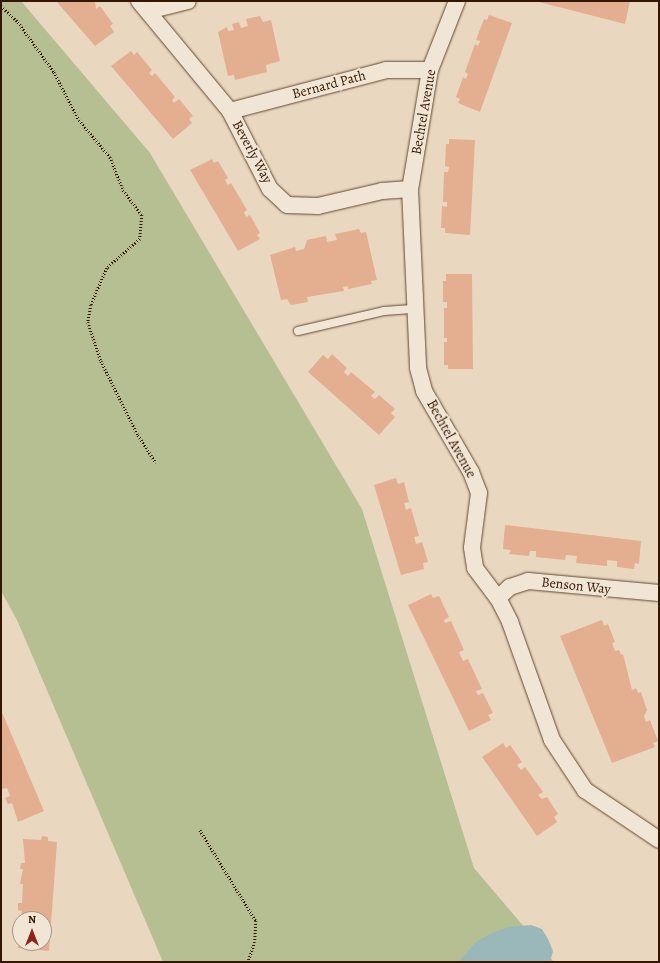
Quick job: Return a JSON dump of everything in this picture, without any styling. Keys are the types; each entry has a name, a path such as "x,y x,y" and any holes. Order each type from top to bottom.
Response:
{"street":[{"path":"144,6 188,1"},
{"name":"Bechtel Avenue","path":"457,1 430,70 410,188 418,368 424,391 471,472 479,493 472,548 474,568 498,598 544,720 569,767 585,790 659,840"},
{"name":"Beverly Way","path":"144,6 230,111 270,188 287,205 318,206 382,191 410,188"},
{"name":"Bernard Path","path":"230,111 386,70 430,70"},
{"name":"Benson Way","path":"498,598 510,587 528,581 659,593"}],"lane":[{"path":"298,331 384,311 415,309"}],"path":[{"path":"1,6 18,22 54,72 81,123 110,157 123,190 142,215 140,239 107,268 91,305 88,322 101,361 138,435 156,463"},
{"path":"200,830 256,921 255,942 248,962"}],"green space":[{"path":"1,1 21,1 150,153 362,509 474,868 554,962 163,962 17,620 1,591"}],"water":[{"path":"531,925 542,929 548,939 553,951 550,962 458,962 477,941 492,933 509,927"}],"building":[{"path":"56,1 95,1 96,9 100,6 113,24 110,26 114,32 95,46"},
{"path":"535,1 630,1 625,24"},
{"path":"489,15 512,23 480,112 458,103 460,99 456,97 463,77 466,79 468,74 465,72 475,44 478,46 480,41 476,40 484,19 487,20"},
{"path":"260,16 263,22 271,20 280,61 266,65 267,72 235,80 234,75 228,76 218,32 227,27 228,31 234,30 232,24 239,22 241,28 248,26 246,19"},
{"path":"131,51 134,55 137,52 152,70 149,73 152,76 155,73 175,97 172,100 174,103 179,99 193,116 189,119 192,123 173,139 111,66"},
{"path":"449,139 475,140 470,235 445,233 445,228 441,228 442,206 447,207 447,202 443,202 444,172 448,172 449,167 445,166 446,144 449,144"},
{"path":"212,159 214,163 218,161 228,178 225,180 228,185 231,183 247,210 244,212 246,217 250,215 260,233 257,235 260,239 238,251 190,170"},
{"path":"359,229 361,233 366,232 377,280 371,281 372,284 348,289 348,286 343,287 344,291 307,297 308,302 291,305 287,299 281,300 270,255 295,247 296,251 304,249 307,240 326,236 327,242 337,240 335,234"},
{"path":"446,274 472,274 473,369 448,369 448,365 444,365 444,342 447,342 447,338 444,338 444,308 447,308 447,302 443,302 443,281 446,281"},
{"path":"332,354 347,368 344,372 348,376 351,372 375,392 371,396 375,399 379,395 395,409 391,413 395,417 379,435 308,372 323,355 328,359"},
{"path":"396,478 398,484 404,482 409,502 404,503 406,510 411,508 419,536 414,537 416,544 422,542 428,562 423,563 424,569 401,575 374,485"},
{"path":"505,525 641,541 639,564 635,563 634,569 617,567 617,561 607,560 607,566 576,563 577,556 566,555 565,560 536,557 536,551 530,551 529,556 509,554 511,550 503,549"},
{"path":"431,594 433,598 439,596 449,617 444,620 445,623 451,621 464,650 459,652 463,661 468,659 482,689 476,691 478,695 483,693 493,713 488,715 491,720 469,731 408,605"},
{"path":"602,620 604,626 608,624 615,642 612,643 615,651 619,650 621,655 623,654 632,690 636,688 638,693 641,692 647,710 644,716 646,722 650,720 658,741 653,743 655,747 612,763 560,636"},
{"path":"1,710 44,811 18,822 12,803 8,804 5,798 10,796 7,788 1,789"},
{"path":"503,743 506,748 510,745 522,762 517,765 521,770 525,767 543,792 538,795 542,799 547,797 558,814 554,817 557,822 537,836 482,757"},
{"path":"42,836 48,837 48,841 57,842 52,911 18,910 18,903 22,903 23,884 20,884 23,869 20,869 21,863 25,863 23,839 41,840"}]}
